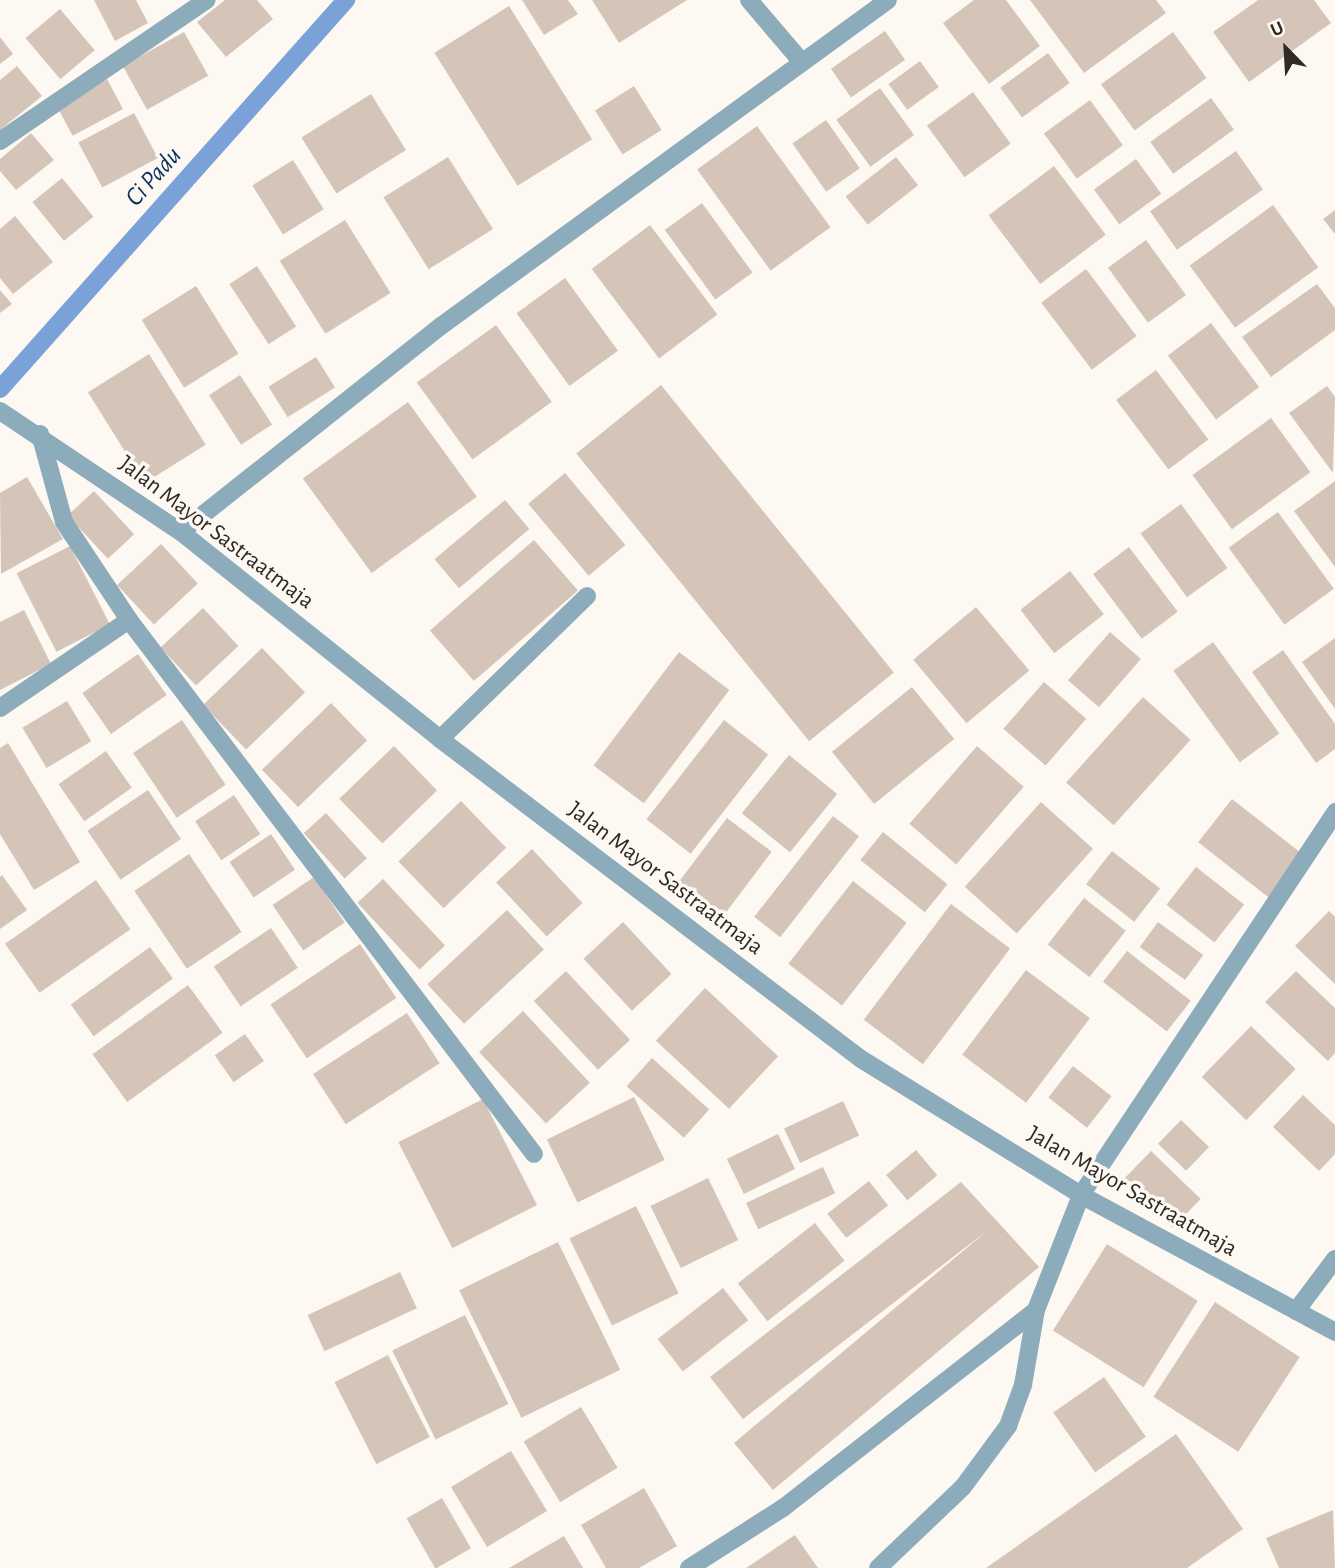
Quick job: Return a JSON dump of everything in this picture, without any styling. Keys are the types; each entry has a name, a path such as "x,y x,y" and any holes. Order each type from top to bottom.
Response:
{"street":[{"path":"0,141 207,0"},
{"path":"749,0 801,61"},
{"path":"181,532 441,326 888,0"},
{"name":"Jalan Mayor Sastraatmaja","path":"0,411 39,433 181,532 440,739 861,1059 1081,1195 1335,1332"},
{"path":"39,433 64,522 129,620 534,1154"},
{"path":"440,739 587,596"},
{"path":"0,708 129,620"},
{"path":"878,1568 963,1487 1008,1426 1023,1385 1036,1310 1081,1195 1335,812"},
{"path":"1296,1311 1335,1259"},
{"path":"689,1568 783,1508 1036,1310"}],"building":[{"path":"94,0 136,0 148,23 115,41"},
{"path":"225,0 257,0 273,19 226,57 197,22"},
{"path":"522,0 568,0 578,14 544,35"},
{"path":"592,0 687,0 619,43"},
{"path":"974,0 1006,0 1040,46 989,84 943,23"},
{"path":"1030,0 1156,0 1166,13 1084,73"},
{"path":"1258,0 1314,0 1331,23 1249,82 1213,32"},
{"path":"509,6 592,139 518,186 434,53"},
{"path":"60,9 95,50 60,79 26,38"},
{"path":"885,31 905,60 851,98 831,69"},
{"path":"184,32 208,76 147,110 123,66"},
{"path":"1173,32 1207,78 1135,130 1101,84"},
{"path":"0,37 13,54 0,64"},
{"path":"1048,53 1070,83 1022,118 1000,88"},
{"path":"920,61 939,87 907,110 888,84"},
{"path":"17,66 42,96 0,130 0,80"},
{"path":"107,79 123,109 73,136 57,106"},
{"path":"634,86 662,130 623,154 595,110"},
{"path":"880,88 914,135 870,167 836,120"},
{"path":"973,92 1011,144 965,177 927,126"},
{"path":"371,94 406,150 336,193 301,137"},
{"path":"1211,98 1234,130 1173,174 1150,142"},
{"path":"1090,100 1123,145 1077,179 1044,134"},
{"path":"134,113 158,158 102,188 78,143"},
{"path":"826,120 860,168 826,192 792,144"},
{"path":"757,126 830,227 771,271 697,169"},
{"path":"31,133 54,160 16,190 0,171 0,159"},
{"path":"1236,151 1263,190 1177,250 1150,211"},
{"path":"448,157 493,229 429,269 384,197"},
{"path":"896,157 918,185 868,225 846,196"},
{"path":"1136,159 1161,194 1119,224 1094,190"},
{"path":"293,160 324,209 283,235 252,185"},
{"path":"1054,166 1106,235 1040,284 989,215"},
{"path":"62,178 93,217 64,241 32,202"},
{"path":"702,203 753,273 715,300 665,230"},
{"path":"1273,205 1318,267 1235,328 1190,266"},
{"path":"1335,210 1335,234 1323,219"},
{"path":"15,216 53,262 13,294 0,278 0,229"},
{"path":"345,220 391,293 325,334 280,261"},
{"path":"650,225 717,314 659,358 592,269"},
{"path":"1146,240 1186,295 1148,323 1108,268"},
{"path":"257,266 296,326 269,344 229,284"},
{"path":"1086,269 1137,336 1092,370 1041,303"},
{"path":"565,278 618,351 569,386 516,313"},
{"path":"1317,284 1335,308 1335,330 1271,377 1242,337"},
{"path":"196,286 238,354 184,388 142,320"},
{"path":"0,290 12,304 0,313"},
{"path":"1211,323 1259,387 1216,419 1168,355"},
{"path":"496,325 552,402 473,459 417,383"},
{"path":"149,354 206,445 145,483 88,392"},
{"path":"316,357 335,388 288,417 269,387"},
{"path":"1156,370 1208,439 1168,470 1116,400"},
{"path":"240,375 272,424 241,445 209,395"},
{"path":"661,385 894,673 809,741 576,454"},
{"path":"1327,386 1335,397 1333,473 1289,413"},
{"path":"408,402 477,497 372,573 303,478"},
{"path":"1271,418 1310,472 1232,529 1193,475"},
{"path":"565,473 625,545 589,576 528,504"},
{"path":"27,477 63,539 1,574 0,493"},
{"path":"1335,481 1335,567 1294,511"},
{"path":"94,491 134,534 108,559 68,516"},
{"path":"505,500 529,529 459,588 435,559"},
{"path":"1181,504 1227,568 1187,597 1141,533"},
{"path":"1278,512 1334,589 1284,625 1229,548"},
{"path":"534,540 578,591 474,681 430,631"},
{"path":"161,544 198,583 154,624 117,585"},
{"path":"70,546 110,624 56,652 17,573"},
{"path":"1129,547 1178,612 1142,639 1093,574"},
{"path":"1070,571 1104,614 1054,653 1020,610"},
{"path":"976,607 1029,671 967,723 913,660"},
{"path":"203,608 238,646 196,686 161,648"},
{"path":"24,610 51,664 0,690 0,622"},
{"path":"1110,632 1141,659 1099,707 1068,680"},
{"path":"1335,638 1335,709 1302,662"},
{"path":"1213,642 1279,733 1240,762 1173,671"},
{"path":"262,648 305,693 246,750 203,705"},
{"path":"1283,650 1335,724 1335,749 1316,763 1252,672"},
{"path":"679,652 729,690 644,803 594,765"},
{"path":"138,654 167,695 111,734 82,693"},
{"path":"1044,682 1086,719 1046,766 1003,729"},
{"path":"912,687 954,739 874,804 832,752"},
{"path":"1143,697 1191,740 1114,825 1066,782"},
{"path":"67,701 91,741 47,768 22,728"},
{"path":"331,703 367,740 298,807 262,770"},
{"path":"182,720 226,785 177,818 133,753"},
{"path":"724,720 768,754 691,854 646,819"},
{"path":"8,743 80,862 34,890 0,834 0,748"},
{"path":"394,746 437,791 382,843 339,799"},
{"path":"977,746 1024,787 956,864 909,824"},
{"path":"106,751 132,788 84,821 58,784"},
{"path":"789,755 837,794 790,852 742,813"},
{"path":"148,790 181,839 120,880 87,831"},
{"path":"234,795 260,834 221,860 195,821"},
{"path":"1232,799 1303,854 1269,898 1198,842"},
{"path":"461,801 506,848 444,908 398,861"},
{"path":"1041,802 1093,849 1017,934 965,887"},
{"path":"326,813 367,858 345,878 304,833"},
{"path":"833,816 859,836 780,937 754,917"},
{"path":"727,818 772,852 721,919 676,885"},
{"path":"883,832 948,884 925,912 860,860"},
{"path":"271,834 295,870 254,898 230,862"},
{"path":"532,849 582,903 547,937 496,882"},
{"path":"1112,851 1160,889 1134,922 1086,884"},
{"path":"189,854 242,932 187,969 134,891"},
{"path":"1196,867 1244,905 1215,942 1166,905"},
{"path":"2,875 27,910 0,929 0,877"},
{"path":"314,877 345,923 303,951 273,905"},
{"path":"383,879 445,946 419,969 357,903"},
{"path":"96,880 130,929 39,993 5,944"},
{"path":"853,881 907,923 842,1006 788,964"},
{"path":"1084,898 1126,931 1089,977 1048,944"},
{"path":"951,904 1010,949 923,1064 864,1020"},
{"path":"507,910 544,949 464,1024 427,984"},
{"path":"1329,911 1335,917 1335,984 1295,946"},
{"path":"623,922 671,974 632,1011 584,959"},
{"path":"1158,922 1203,955 1185,980 1140,947"},
{"path":"271,928 298,968 241,1006 214,967"},
{"path":"360,944 396,998 307,1058 270,1004"},
{"path":"150,947 173,979 94,1036 71,1005"},
{"path":"1127,951 1191,1001 1167,1032 1103,982"},
{"path":"1026,970 1090,1018 1026,1103 962,1055"},
{"path":"566,971 630,1040 598,1070 534,1001"},
{"path":"1296,971 1335,1008 1335,1053 1328,1061 1265,1002"},
{"path":"188,985 223,1033 127,1102 93,1054"},
{"path":"705,988 778,1056 729,1109 656,1041"},
{"path":"523,1011 590,1083 546,1124 479,1052"},
{"path":"407,1013 440,1063 346,1124 313,1074"},
{"path":"1251,1026 1296,1069 1246,1120 1202,1077"},
{"path":"245,1034 264,1061 234,1082 215,1055"},
{"path":"652,1058 709,1110 684,1138 627,1086"},
{"path":"1073,1066 1112,1096 1087,1128 1048,1098"},
{"path":"1303,1095 1335,1125 1335,1154 1319,1171 1273,1127"},
{"path":"634,1097 665,1160 578,1202 547,1140"},
{"path":"483,1099 537,1205 452,1248 398,1142"},
{"path":"843,1101 859,1135 800,1163 784,1128"},
{"path":"1181,1120 1209,1147 1186,1171 1158,1144"},
{"path":"778,1134 795,1169 744,1194 727,1159"},
{"path":"916,1150 937,1175 907,1200 886,1175"},
{"path":"1151,1151 1201,1199 1173,1228 1123,1180"},
{"path":"823,1167 835,1193 758,1229 746,1203"},
{"path":"708,1178 738,1240 681,1268 650,1206"},
{"path":"869,1181 888,1205 846,1238 827,1214"},
{"path":"961,1182 1039,1267 773,1490 734,1443 988,1230 743,1419 710,1377"},
{"path":"636,1206 679,1293 612,1326 569,1238"},
{"path":"815,1223 845,1261 767,1321 738,1283"},
{"path":"558,1242 620,1370 521,1418 459,1290"},
{"path":"1107,1244 1198,1301 1144,1387 1053,1331"},
{"path":"400,1272 417,1308 324,1351 308,1315"},
{"path":"723,1288 748,1320 683,1371 658,1339"},
{"path":"1215,1302 1300,1357 1238,1452 1153,1397"},
{"path":"465,1315 508,1404 436,1439 392,1351"},
{"path":"388,1355 430,1437 376,1464 335,1382"},
{"path":"1104,1377 1146,1437 1095,1472 1053,1413"},
{"path":"581,1407 618,1468 560,1502 524,1442"},
{"path":"1176,1434 1243,1529 1187,1568 986,1568"},
{"path":"511,1451 547,1511 487,1547 451,1487"},
{"path":"644,1488 677,1546 639,1568 606,1568 581,1525"},
{"path":"442,1498 471,1548 435,1568 406,1518"},
{"path":"1333,1510 1335,1568 1279,1568 1266,1538"},
{"path":"795,1535 818,1568 746,1568"},
{"path":"564,1536 583,1568 509,1568"}],"waterway":[{"name":"Ci Padu","path":"0,389 346,0"}]}
